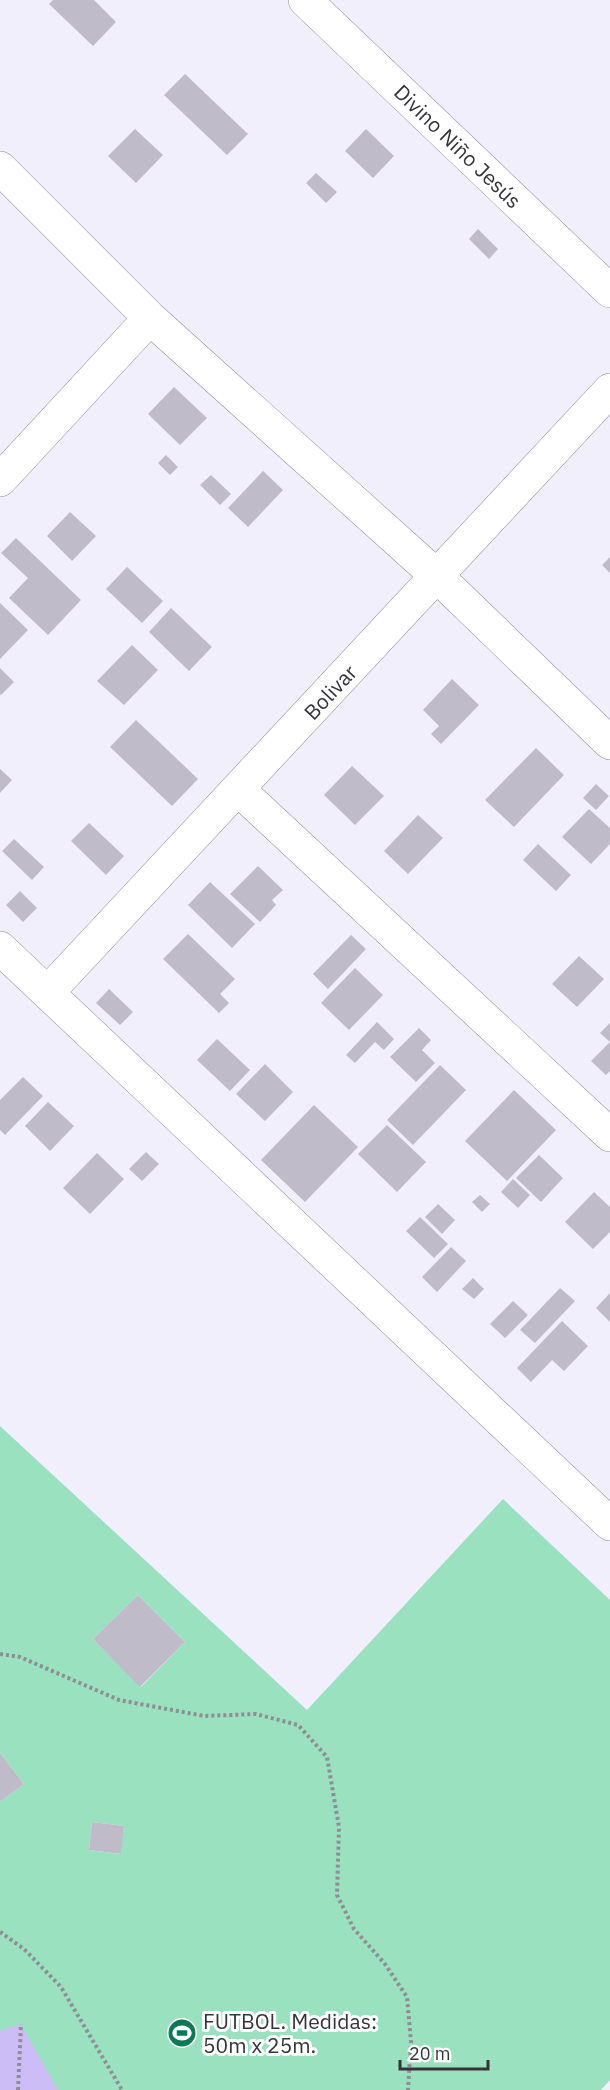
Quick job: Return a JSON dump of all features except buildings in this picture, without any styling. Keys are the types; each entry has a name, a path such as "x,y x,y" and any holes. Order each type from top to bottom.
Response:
{"street":[{"name":"Divino Niño Jesús","path":"305,0 610,291"},
{"path":"0,168 150,318 438,577 610,743"},
{"path":"0,480 150,318"},
{"name":"Bolivar","path":"48,992 438,577 610,390"},
{"path":"239,790 610,1135"},
{"path":"0,948 610,1524"}],"path":[{"path":"0,1654 21,1657 119,1700 204,1716 256,1714 298,1725 327,1757 339,1827 337,1895 354,1929 385,1964 407,1996 411,2042 408,2090"},
{"path":"0,1932 24,1949 61,1987 122,2090"},
{"path":"18,2090 21,2024"}],"green space":[{"path":"0,1426 307,1710 503,1499 610,1600 610,2080 601,2090 0,2090 0,1802 24,1784 0,1753","holes":["138,1595 185,1642 141,1687 93,1639","92,1822 124,1826 120,1854 89,1850"]}],"shaded area":[{"path":"21,2024 58,2090 0,2090 0,2031"}],"place":[{"name":"FUTBOL. Medidas: 50m x 25m.","path":"182,2033"}]}
